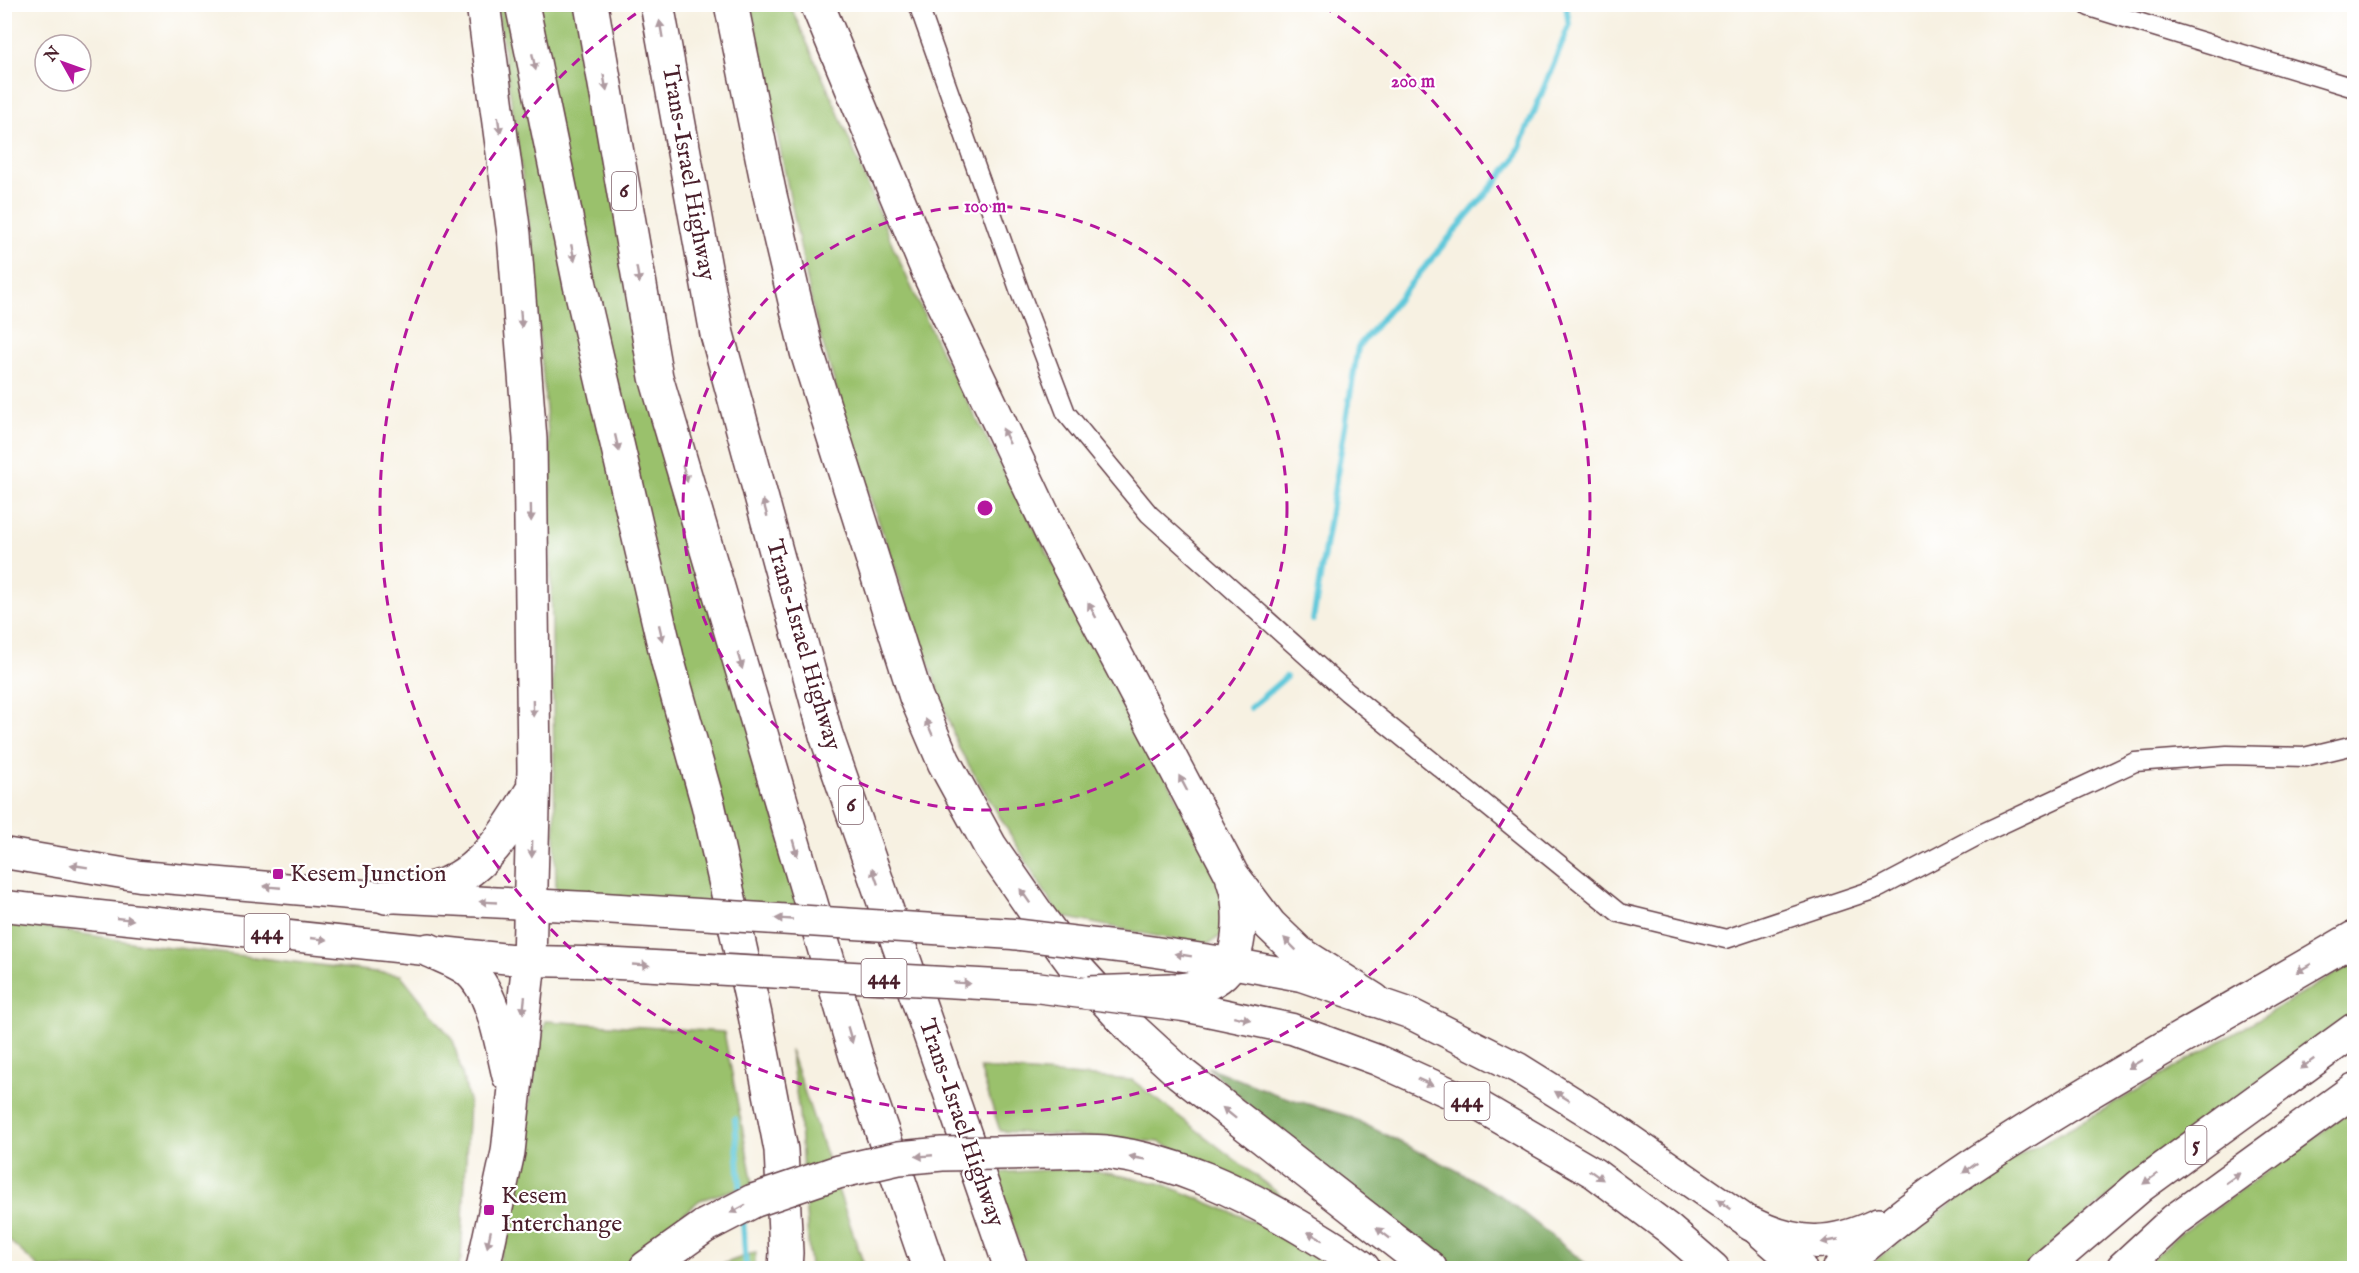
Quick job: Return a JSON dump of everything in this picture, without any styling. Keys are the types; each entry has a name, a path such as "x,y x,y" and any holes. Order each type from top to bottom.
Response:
{"highway":[{"path":"483,4 514,234 530,438 534,787 529,961 508,1152 483,1269"},
{"path":"522,4 579,285 668,662 708,804 755,1015 781,1150 785,1269"},
{"name":"6","path":"591,4 656,377 856,1056 929,1269"},
{"name":"Trans-Israel Highway","path":"657,4 717,334 823,723 1011,1269"},
{"path":"731,4 769,191 807,352 916,697 944,762 990,846 1079,971 1131,1028 1197,1087 1430,1269"},
{"path":"817,4 930,276 1052,534 1232,875 1270,925 1298,952 1374,1000"},
{"path":"386,897 444,884 471,870 510,828 534,787"},
{"path":"1089,993 1178,998 1185,990 1210,982 1222,974 1231,963 1239,929 1238,894 1232,875"},
{"path":"1840,1269 1905,1213 2001,1147 2110,1078 2355,938"},
{"path":"429,950 466,969 483,987 492,1010 514,1095"},
{"name":"5","path":"2044,1269 2140,1186 2355,1030"},
{"name":"5","path":"2123,1269 2175,1220 2355,1090"},
{"path":"646,1269 705,1226 753,1201 838,1172 899,1158 942,1154 1104,1152 1152,1161 1215,1181 1333,1247 1363,1269"},
{"path":"1751,1224 1774,1235 1818,1243 1869,1230 1905,1213"}],"main road":[{"name":"444","path":"4,853 140,876 386,897 1013,934 1135,949 1301,976 1408,1012 1518,1068 1606,1123 1751,1224 1801,1269"},
{"name":"444","path":"4,906 529,961 936,981 1089,993"},
{"name":"444","path":"1178,998 1292,1029 1377,1060 1481,1107 1594,1173 1669,1229 1714,1269"}],"street":[{"path":"918,4 1020,292 1066,413 1157,522 1347,692 1619,913 1726,939 1879,888 1983,832 2135,762 2227,755 2304,757 2355,745"},
{"path":"2089,7 2355,88"}],"green space":[{"path":"497,5 577,5 797,909 556,895 549,442 528,216"},
{"path":"790,5 835,105 895,251 941,352 1223,881 1229,920 1221,936 1204,946 1059,916 958,747 860,468 814,314 751,7"},
{"path":"5,921 137,943 401,975 453,1040 469,1100 461,1258 458,1268 40,1268 5,1237"},
{"path":"2354,963 2354,1012 2155,1158 2023,1268 1865,1268 2010,1160 2103,1110"},
{"path":"545,1021 724,1032 753,1184 700,1200 619,1268 497,1268 512,1215"},
{"path":"790,1050 865,1268 810,1268 799,1113"},
{"path":"1208,1067 1278,1095 1348,1116 1456,1170 1506,1199 1591,1268 1455,1268 1387,1220 1248,1105"},
{"path":"980,1068 1132,1080 1287,1200 1159,1142 1000,1131"},
{"path":"2354,1109 2354,1268 2143,1268 2177,1236"},
{"path":"1081,1168 1163,1184 1255,1222 1327,1258 1339,1268 1028,1268 993,1173"},
{"path":"756,1252 754,1268 717,1268 723,1264"}],"waterway":[{"path":"1313,620 1358,347 1515,159 1569,26 1566,4"},
{"path":"1250,708 1286,677"},
{"path":"735,1119 741,1197"},
{"path":"743,1219 746,1268"}],"place":[{"name":"Kesem Junction","path":"278,874"},
{"name":"Kesem Interchange","path":"489,1210"}]}
